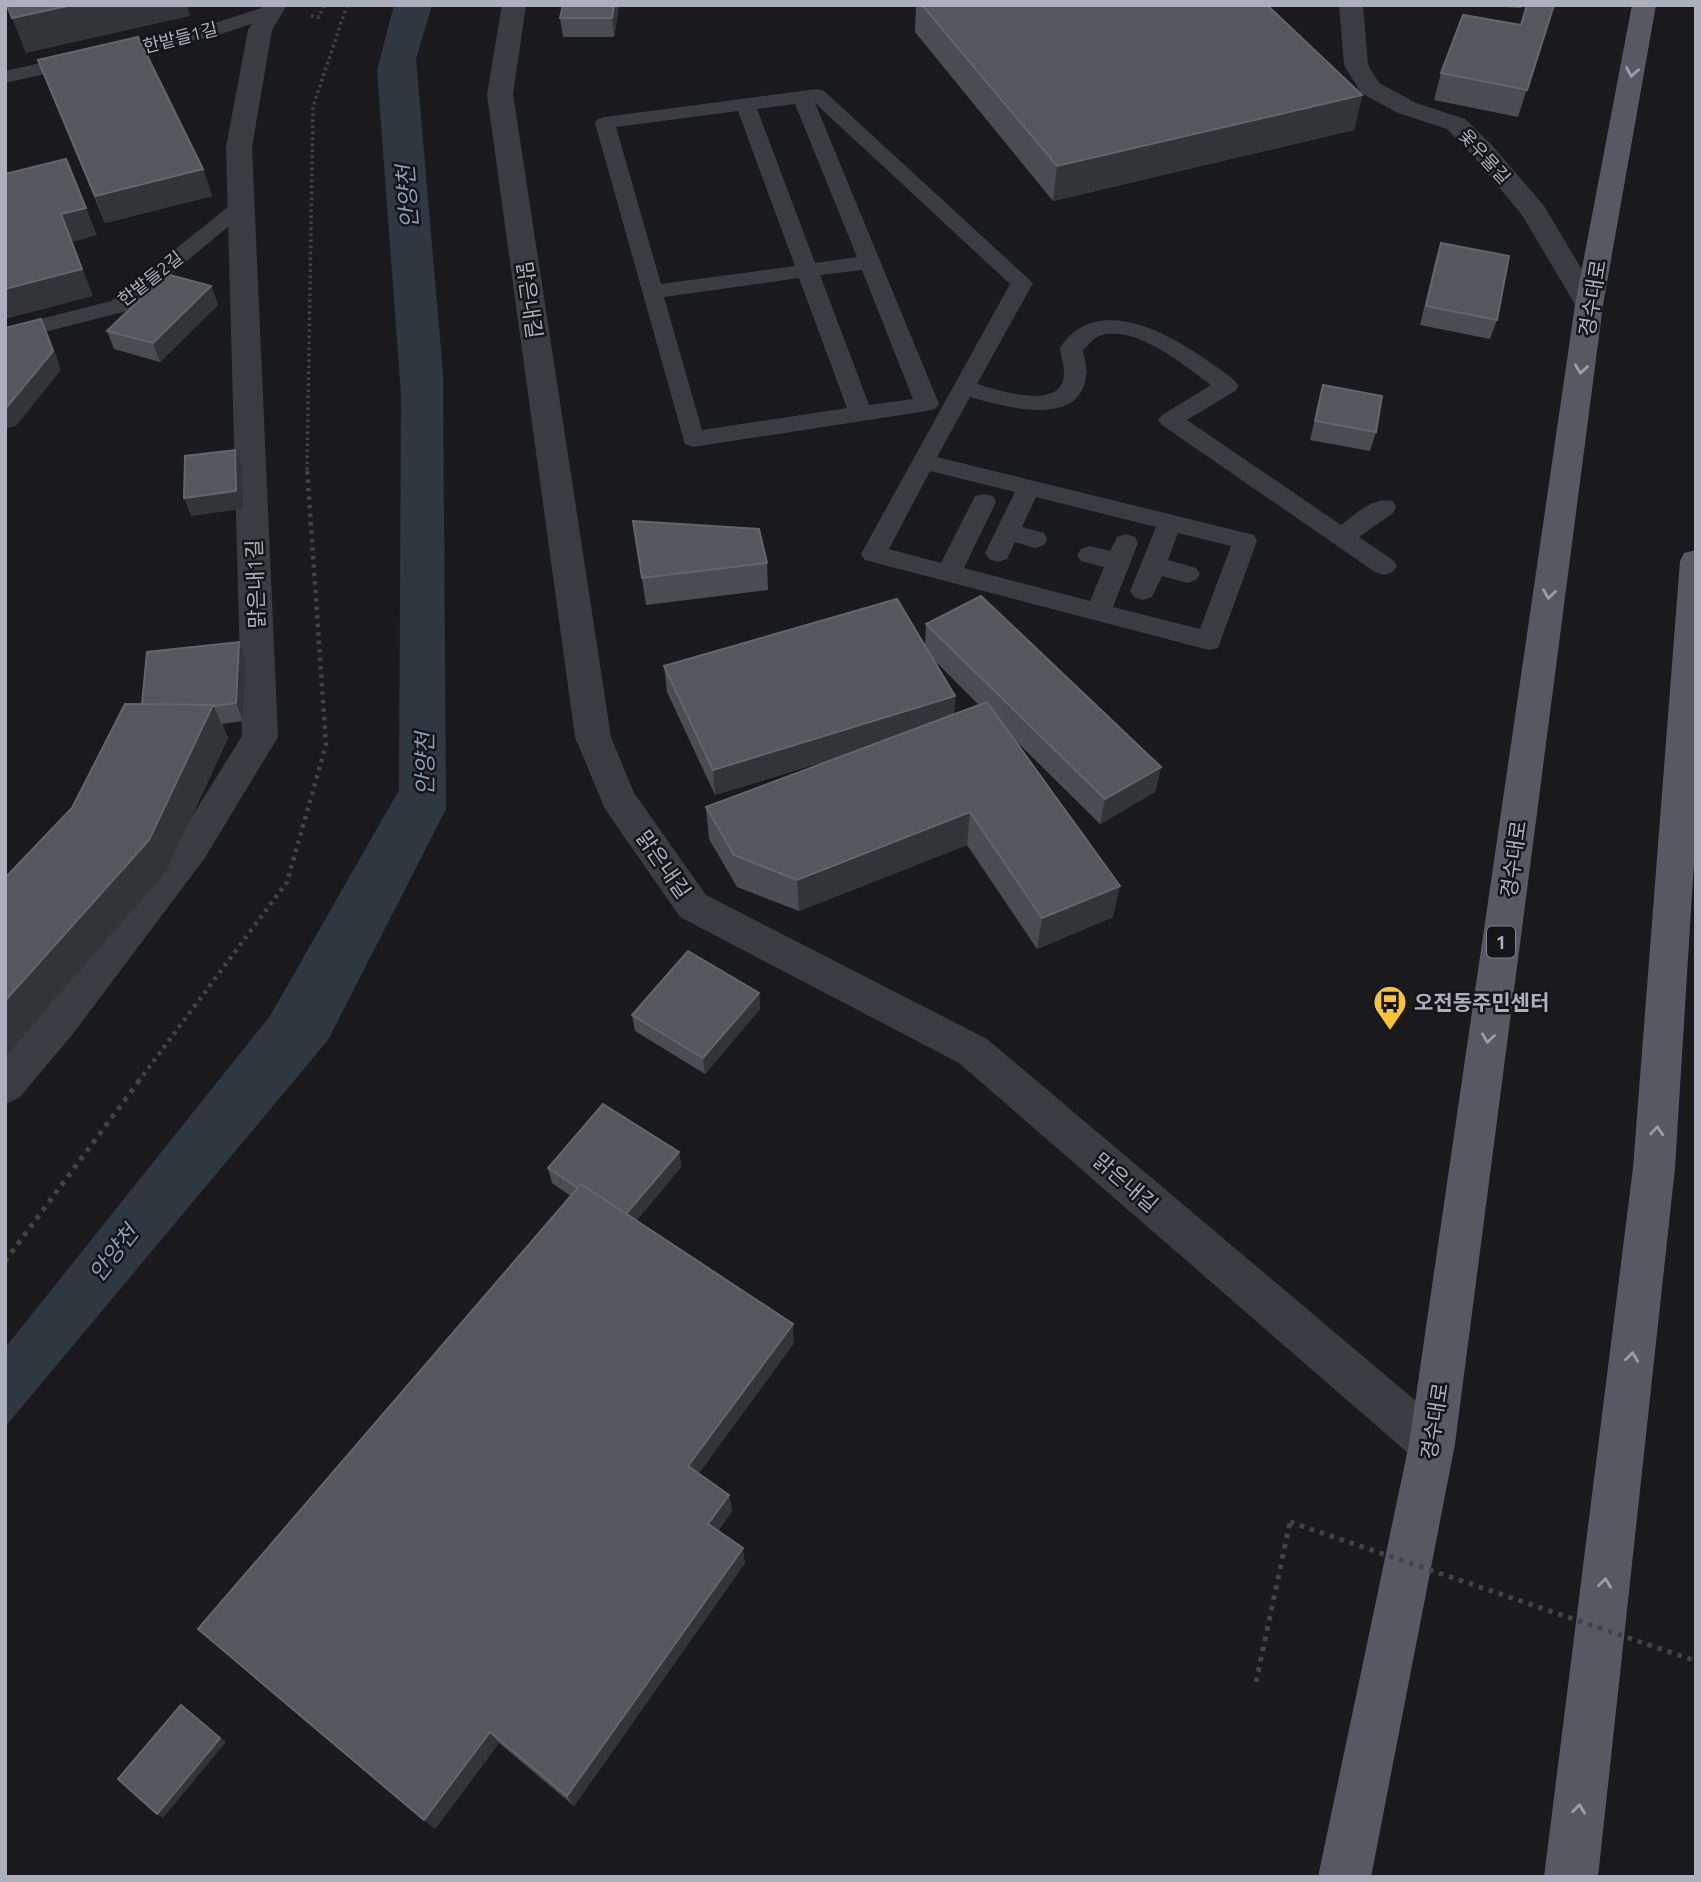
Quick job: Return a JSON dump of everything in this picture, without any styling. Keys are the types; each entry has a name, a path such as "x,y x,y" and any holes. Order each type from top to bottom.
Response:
{"main road":[{"name":"경수대로","path":"1344,1877 1432,1444 1589,305 1644,5"},
{"path":"1571,1877 1654,1168 1696,561"}],"street":[{"name":"맑은내길","path":"514,5 500,94 593,737 618,799 693,906 972,1051 1432,1444"},
{"name":"옻우물길","path":"1350,5 1356,65 1370,88 1407,108 1456,124 1474,141 1534,212 1589,305"},
{"name":"맑은내1길","path":"5,1086 58,1023 191,849 260,737 239,147 260,30 273,8"}],"lane":[{"name":"한밭들1길","path":"5,77 211,31 273,8"},
{"path":"803,99 927,404 694,439 605,123 803,99 817,95 1022,283 923,461 874,554 1209,642 1245,541 923,461"},
{"path":"746,106 861,414"},
{"name":"한밭들2길","path":"5,335 119,306 241,206"},
{"path":"652,292 870,262"},
{"path":"964,388 1020,403 1049,401 1066,394 1073,385 1076,372 1071,348 1079,337 1088,331 1105,327 1128,327 1150,335 1227,386 1170,420 1384,566"},
{"path":"1029,487 1003,542 1035,539"},
{"path":"1340,538 1384,507"},
{"path":"947,515 979,512 948,573"},
{"path":"1143,591 1171,522"},
{"path":"1090,555 1123,552 1098,612"},
{"path":"1153,565 1187,574"}],"path":[{"path":"1256,1682 1290,1522 1696,1661"}],"water":[{"name":"안양천","path":"394,5 432,5 416,59 443,373 446,809 328,1040 5,1427 5,1348 270,1016 399,790 401,394 377,70"}],"building":[{"path":"7,5 72,5 12,18"},
{"path":"563,5 614,5 612,18 560,18"},
{"path":"922,5 1267,5 1362,95 1057,166"},
{"path":"1527,5 1554,5 1527,90 1441,73 1463,15 1521,25"},
{"path":"138,37 203,169 95,196 38,60"},
{"path":"66,159 86,208 61,214 82,269 5,289 5,174"},
{"path":"1441,243 1509,256 1497,320 1426,306"},
{"path":"166,274 211,286 153,343 107,331"},
{"path":"41,319 53,351 5,408 5,328"},
{"path":"1323,385 1382,396 1376,432 1315,421"},
{"path":"235,450 236,491 184,498 185,456"},
{"path":"633,521 759,529 767,563 642,578"},
{"path":"981,596 1161,767 1105,799 926,624"},
{"path":"897,599 955,696 713,770 664,666"},
{"path":"239,642 236,703 213,706 142,704 147,652"},
{"path":"987,702 1120,886 1042,918 970,812 797,880 734,855 706,807"},
{"path":"125,704 213,705 149,840 5,1001 5,878 72,808"},
{"path":"688,951 759,993 703,1058 632,1015"},
{"path":"603,1104 679,1152 626,1214 581,1184 578,1188 548,1168"},
{"path":"581,1184 793,1324 688,1466 729,1495 708,1524 743,1548 567,1796 490,1732 424,1820 198,1629"},
{"path":"181,1705 220,1738 157,1814 118,1779"}],"place":[{"name":"오전동주민센터","path":"1390,1032"}]}
